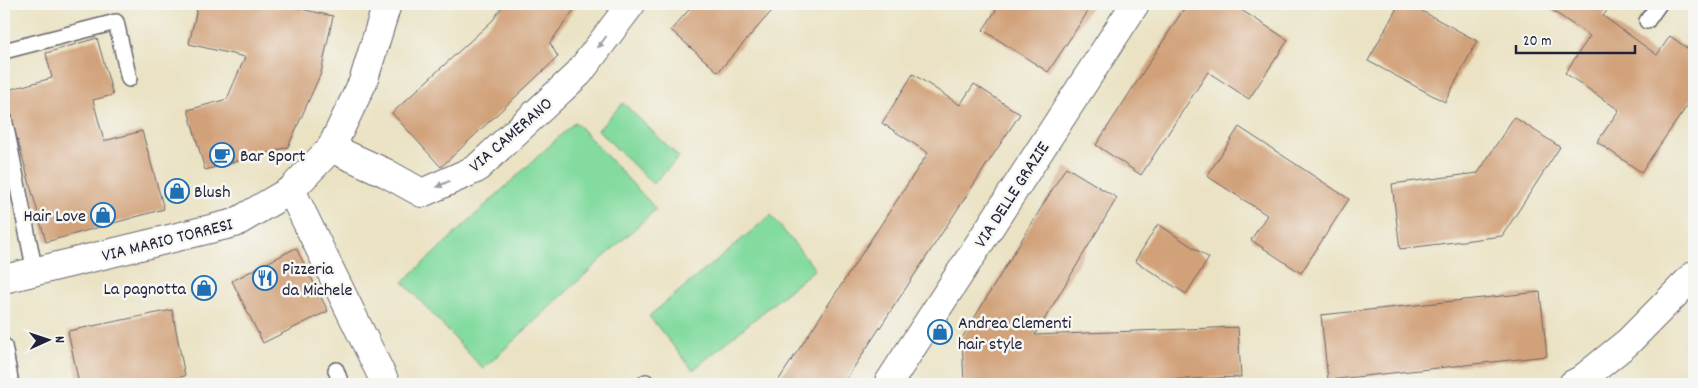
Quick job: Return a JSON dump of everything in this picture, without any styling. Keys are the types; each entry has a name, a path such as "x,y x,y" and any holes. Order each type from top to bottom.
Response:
{"street":[{"name":"VIA MARIO TORRESI","path":"4,279 235,223 291,190 331,148 363,82 387,4"},
{"name":"VIA CAMERANO","path":"331,148 386,173 422,193 476,169 579,72 631,4"},
{"name":"VIA DELLE GRAZIE","path":"888,384 1135,4"},
{"path":"291,190 386,384"},
{"path":"1573,384 1581,380 1628,342 1694,275"}],"lane":[{"path":"1648,21 1659,4"},
{"path":"4,51 116,22 129,79"},
{"path":"4,118 35,272"},
{"path":"4,346 11,384"}],"green space":[{"path":"623,103 679,157 653,184 598,130"},
{"path":"575,122 656,209 483,369 403,282"},
{"path":"771,215 815,269 693,370 649,316"}],"building":[{"path":"198,4 278,4 333,16 321,73 288,147 205,170 188,110 227,99 245,57 189,44"},
{"path":"504,4 578,4 550,43 558,57 441,167 392,113 493,20"},
{"path":"694,4 778,4 718,72 671,30"},
{"path":"1000,4 1093,4 1048,72 983,30"},
{"path":"1187,4 1232,4 1288,40 1249,99 1208,72 1141,175 1096,145"},
{"path":"1399,4 1409,4 1477,41 1445,102 1368,61"},
{"path":"1553,4 1612,4 1603,16 1657,55 1670,36 1694,53 1694,96 1641,172 1597,142 1619,110 1565,73 1590,36 1550,9"},
{"path":"97,38 113,95 93,100 104,141 142,131 164,209 46,242 4,91 52,78 46,53"},
{"path":"913,74 960,105 974,84 1020,114 843,384 776,384 928,153 882,123"},
{"path":"1514,117 1560,147 1502,236 1400,249 1392,184 1478,173"},
{"path":"1239,127 1349,199 1301,273 1251,240 1267,215 1207,176"},
{"path":"1066,167 1117,198 1035,335 1238,327 1241,377 1044,384 964,384 962,338"},
{"path":"1158,224 1209,258 1186,294 1135,261"},
{"path":"296,248 328,311 263,343 232,281"},
{"path":"1540,292 1547,356 1328,380 1321,315"},
{"path":"172,310 185,376 146,384 79,384 68,331"}],"place":[{"name":"Bar Sport","path":"222,155"},
{"name":"Blush","path":"177,191"},
{"name":"Hair Love","path":"103,215"},
{"name":"Pizzeria da Michele","path":"265,278"},
{"name":"La pagnotta","path":"204,288"},
{"name":"Andrea Clementi hair style","path":"940,332"}]}
